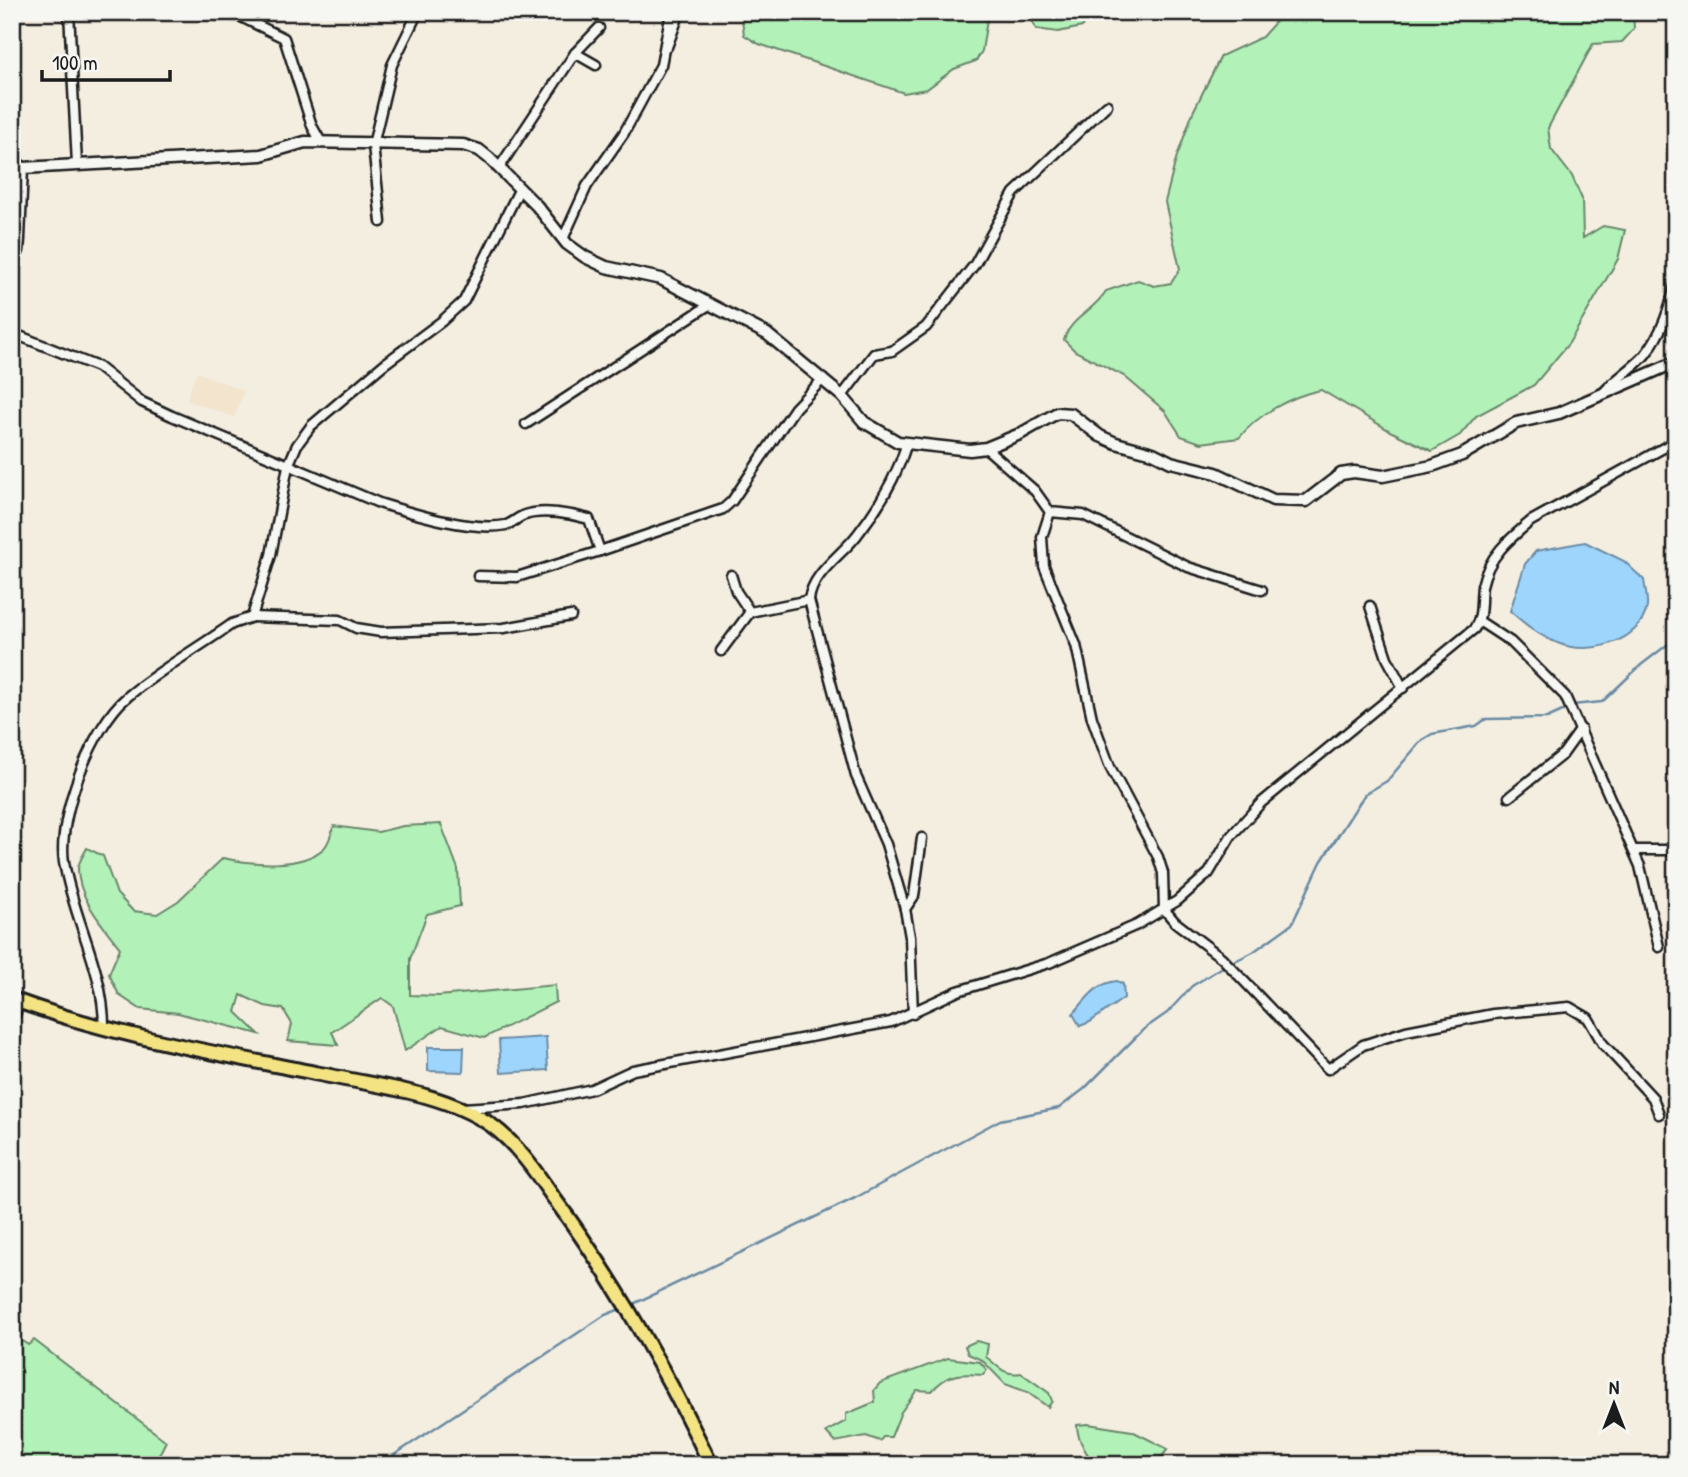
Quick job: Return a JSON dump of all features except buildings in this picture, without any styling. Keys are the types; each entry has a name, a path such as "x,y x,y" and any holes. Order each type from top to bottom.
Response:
{"main road":[{"path":"16,1001 104,1027 401,1091 458,1108 492,1126 528,1162 570,1220 669,1378 711,1465"}],"street":[{"path":"69,12 78,164"},
{"path":"380,222 373,145 393,65 418,12"},
{"path":"666,50 671,12"},
{"path":"563,239 587,187 624,133 666,50 680,12"},
{"path":"201,14 239,16 284,38 312,126 321,142"},
{"path":"499,168 575,53 599,28"},
{"path":"575,53 596,65"},
{"path":"842,396 874,354 892,351 926,327 975,264 1014,193 1107,105"},
{"path":"12,159 23,168 261,155 305,142 463,145 479,150 499,168 520,188 563,239 585,257 606,267 661,279 767,334 842,396 864,422 898,442 970,450 986,448 1020,434 1057,412 1071,414 1100,436 1123,446 1153,453 1171,463 1216,473 1273,500 1306,501 1342,474 1354,472 1383,476 1432,466 1462,455 1516,423 1559,413 1676,362"},
{"path":"12,262 19,251 23,168"},
{"path":"252,617 271,555 288,466 297,445 311,426 383,365 442,321 464,300 520,188"},
{"path":"1604,392 1619,375 1645,356 1665,321 1676,282"},
{"path":"526,424 709,306"},
{"path":"12,333 98,367 142,402 379,503 463,522 507,525 526,514 580,516 589,519 600,551"},
{"path":"478,576 517,577 723,509 732,502 795,408 823,379"},
{"path":"458,1108 524,1104 592,1089 633,1070 681,1059 733,1054 891,1022 958,991 1049,963 1138,925 1164,909 1209,873 1231,836 1261,803 1403,688 1479,621 1483,584 1492,558 1511,537 1531,521 1676,441"},
{"path":"907,443 887,489 857,535 817,578 809,600 856,776 886,844 905,909 911,946 913,1014"},
{"path":"986,448 1035,491 1050,512 1083,515 1188,567 1262,590"},
{"path":"1050,512 1042,537 1044,566 1076,645 1092,718 1110,767 1158,857 1163,873 1164,909 1175,922 1222,958 1328,1069 1363,1045 1406,1031 1493,1013 1569,1007 1588,1018 1603,1044 1653,1098 1659,1114"},
{"path":"731,575 736,592 750,612"},
{"path":"720,651 750,612 809,600"},
{"path":"1370,606 1387,658 1403,688"},
{"path":"104,1027 104,1005 98,974 64,861 68,807 108,719 126,698 232,624 252,617 340,620 356,628 381,632 504,628 571,616"},
{"path":"1479,621 1511,642 1565,696 1634,850 1659,947"},
{"path":"1509,797 1563,754 1581,729"},
{"path":"905,909 914,896 922,838"},
{"path":"1634,850 1676,850"},
{"path":"12,1022 16,1001"}],"shaded area":[{"path":"197,372 244,391 234,417 186,400"}],"green space":[{"path":"741,12 997,12 987,19 982,51 976,61 954,69 927,89 904,93 759,44 744,35"},
{"path":"1028,12 1091,12 1082,27 1058,32 1036,29"},
{"path":"1284,12 1633,12 1634,29 1622,42 1593,44 1548,128 1551,149 1572,176 1582,199 1583,238 1603,226 1625,230 1618,259 1569,343 1534,385 1476,416 1460,435 1432,451 1392,432 1321,390 1276,407 1256,421 1239,438 1201,443 1181,436 1165,411 1124,376 1075,351 1064,340 1071,326 1106,291 1138,280 1154,286 1171,283 1180,269 1165,202 1176,159 1193,112 1221,56 1262,37"},
{"path":"441,824 458,869 460,906 427,914 410,959 410,995 438,996 555,985 556,1002 484,1038 442,1026 405,1051 393,1006 382,998 332,1032 338,1045 288,1041 292,1024 283,1009 265,1006 241,995 236,1012 259,1034 178,1013 140,1009 119,995 109,974 120,948 93,911 79,880 78,866 87,848 103,856 117,894 133,911 157,914 178,901 223,858 261,863 303,859 325,847 334,826 378,832 403,826"},
{"path":"12,1334 28,1345 34,1340 166,1441 154,1465 12,1465"},
{"path":"976,1341 988,1344 986,1357 1002,1370 1021,1373 1049,1393 1052,1401 1048,1407 1027,1392 1005,1384 982,1360 968,1354 965,1346"},
{"path":"948,1358 980,1362 987,1370 983,1375 961,1374 949,1378 932,1391 917,1390 901,1412 891,1437 883,1437 880,1441 866,1436 835,1442 826,1432 846,1421 846,1414 875,1402 874,1390 880,1383"},
{"path":"1088,1424 1132,1431 1168,1449 1155,1465 1098,1465 1083,1447 1079,1436 1077,1425"}],"water":[{"path":"1585,542 1624,561 1644,580 1647,607 1635,630 1612,643 1585,648 1560,644 1546,638 1510,611 1525,564 1536,551"},
{"path":"1117,981 1123,984 1124,998 1080,1026 1073,1014 1097,989"},
{"path":"546,1037 548,1070 501,1073 499,1040"},
{"path":"428,1047 464,1047 463,1072 428,1071"}],"waterway":[{"path":"1572,705 1602,702 1641,665 1676,638"},
{"path":"629,1306 855,1198 1000,1120 1059,1108 1084,1089 1144,1029 1167,1013 1192,986 1253,952 1292,924 1321,862 1365,794 1387,781 1422,740 1432,734 1476,726 1486,719 1547,718 1567,709"},
{"path":"379,1465 605,1315 623,1308"}]}
